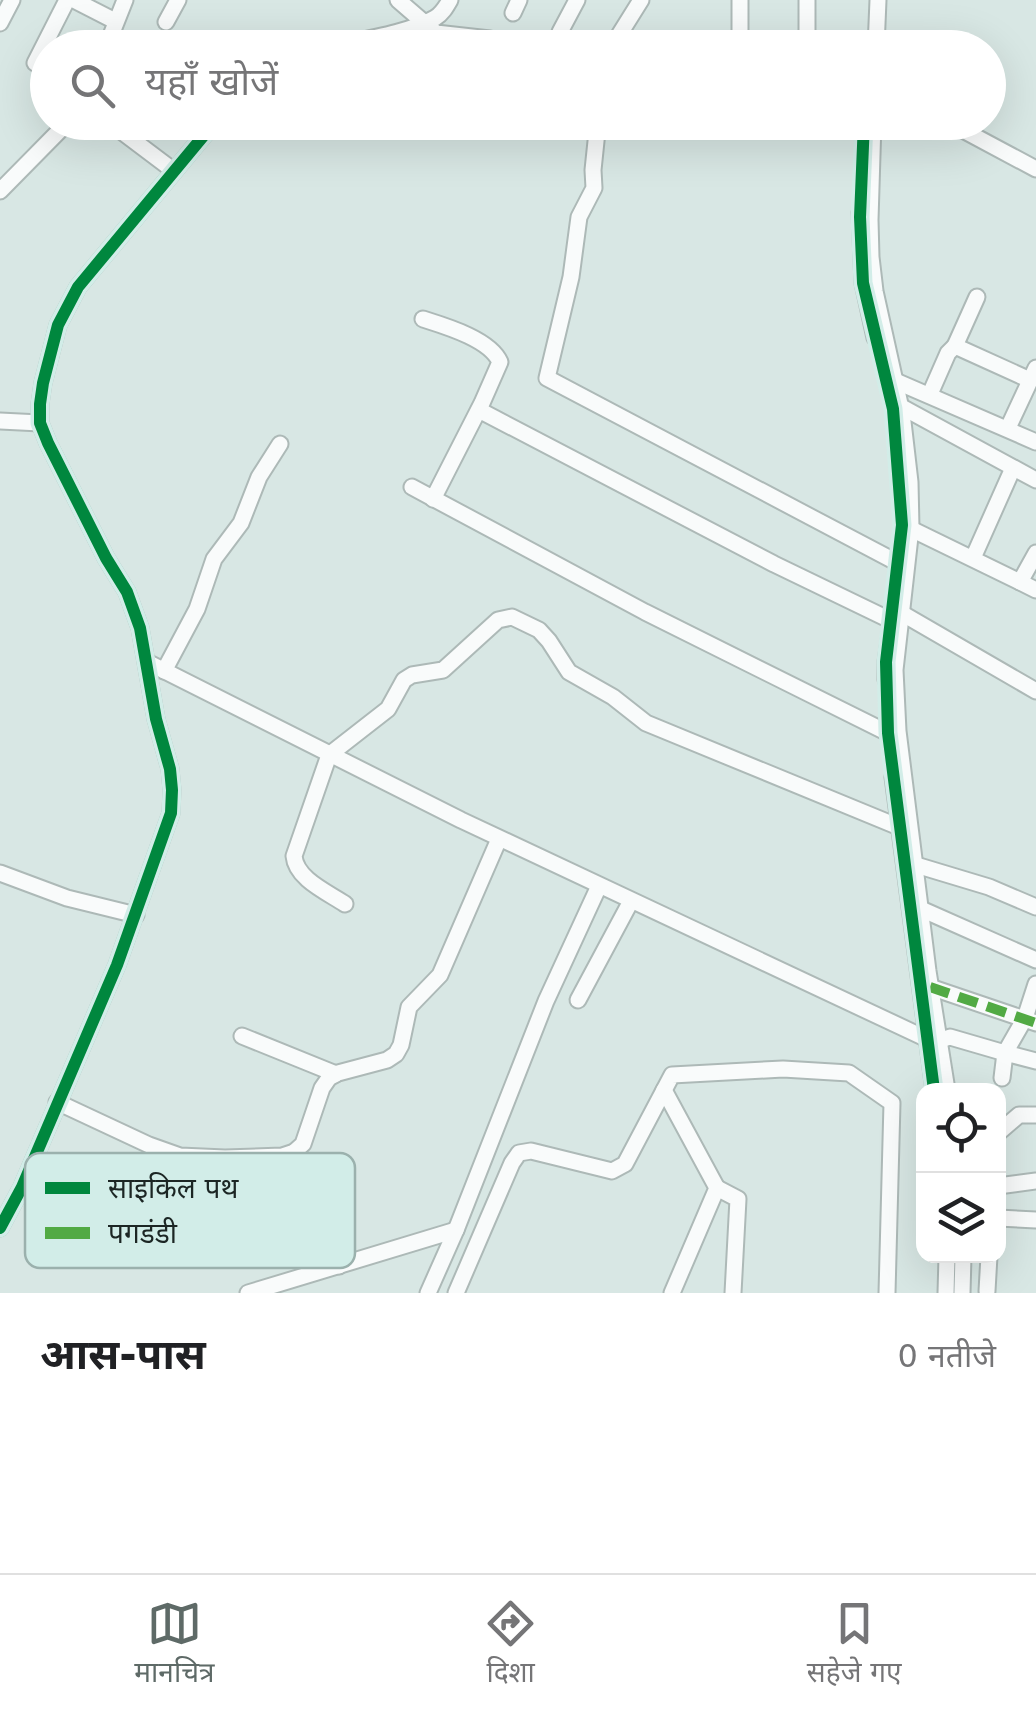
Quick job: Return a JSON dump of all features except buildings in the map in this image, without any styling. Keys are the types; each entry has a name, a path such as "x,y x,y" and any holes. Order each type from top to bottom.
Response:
{"street":[{"path":"0,22 12,0"},
{"path":"53,30 70,0 115,22"},
{"path":"112,30 125,0"},
{"path":"166,22 178,0"},
{"path":"398,0 434,30"},
{"path":"399,30 438,16 450,0"},
{"path":"561,30 576,0"},
{"path":"622,30 641,0"},
{"path":"740,0 740,30"},
{"path":"807,0 807,30"},
{"path":"868,30 869,0"},
{"path":"877,30 878,0"},
{"path":"0,191 50,140"},
{"path":"132,140 174,172"},
{"path":"36,1153 136,915 171,813 172,790 140,628 126,592 48,443 40,422 42,383 58,325 78,287 200,140"},
{"path":"596,140 594,188 579,217 571,276 547,378 898,564"},
{"path":"863,140 860,244 863,283 893,408 906,526 898,564 898,617 886,662 888,733 932,1040 944,1083"},
{"path":"873,140 872,257 905,432 910,482 898,617 896,700 930,987 934,1083"},
{"path":"987,140 1034,162"},
{"path":"930,394 977,297"},
{"path":"423,318 476,340 499,358 499,366 433,499"},
{"path":"954,346 1033,374 1008,428"},
{"path":"894,380 1036,442"},
{"path":"900,406 1036,480"},
{"path":"478,410 774,564 898,617 1036,691"},
{"path":"0,421 40,422"},
{"path":"164,671 197,609 214,558 240,523 259,477 280,444"},
{"path":"973,558 1012,468"},
{"path":"412,487 645,612 888,733"},
{"path":"906,526 1036,590"},
{"path":"1020,582 1036,553"},
{"path":"345,904 299,871 294,856 329,755 383,713 404,680 444,670 498,620 512,617 539,630 569,672 613,697 646,724 899,827"},
{"path":"147,662 499,838 932,1040 950,1036 1036,1060"},
{"path":"291,1153 303,1144 322,1088 336,1074 387,1060 402,1046 409,1007 440,975 499,838"},
{"path":"916,865 989,887 1036,907"},
{"path":"0,874 67,898 136,915"},
{"path":"428,1293 546,1002 599,886"},
{"path":"578,1000 631,901"},
{"path":"921,908 1036,960"},
{"path":"1002,1078 1005,1052 1030,1021 1036,984"},
{"path":"930,987 1030,1021"},
{"path":"242,1036 336,1074"},
{"path":"456,1293 519,1153 530,1151 612,1171 625,1164 672,1075 783,1068 849,1072 892,1103 887,1293"},
{"path":"664,1090 717,1188 738,1199 733,1293"},
{"path":"57,1102 172,1153"},
{"path":"1006,1126 1019,1115 1036,1115"},
{"path":"2,1218 25,1180"},
{"path":"1006,1185 1036,1181"},
{"path":"672,1293 717,1188"},
{"path":"1006,1218 1036,1220"},
{"path":"355,1261 456,1230"},
{"path":"946,1293 947,1263"},
{"path":"962,1263 962,1293"},
{"path":"988,1291 989,1263"},
{"path":"248,1293 333,1268"}],"marked path":[{"path":"930,987 1036,1023"}],"cycle path":[{"path":"37,1153 117,965 171,813 172,790 140,628 127,592 106,558 40,423 43,383 58,325 78,287 200,140"},
{"path":"863,140 860,217 863,283 893,409 902,525 886,662 888,733 933,1083"},
{"path":"0,1228 25,1180"}]}
